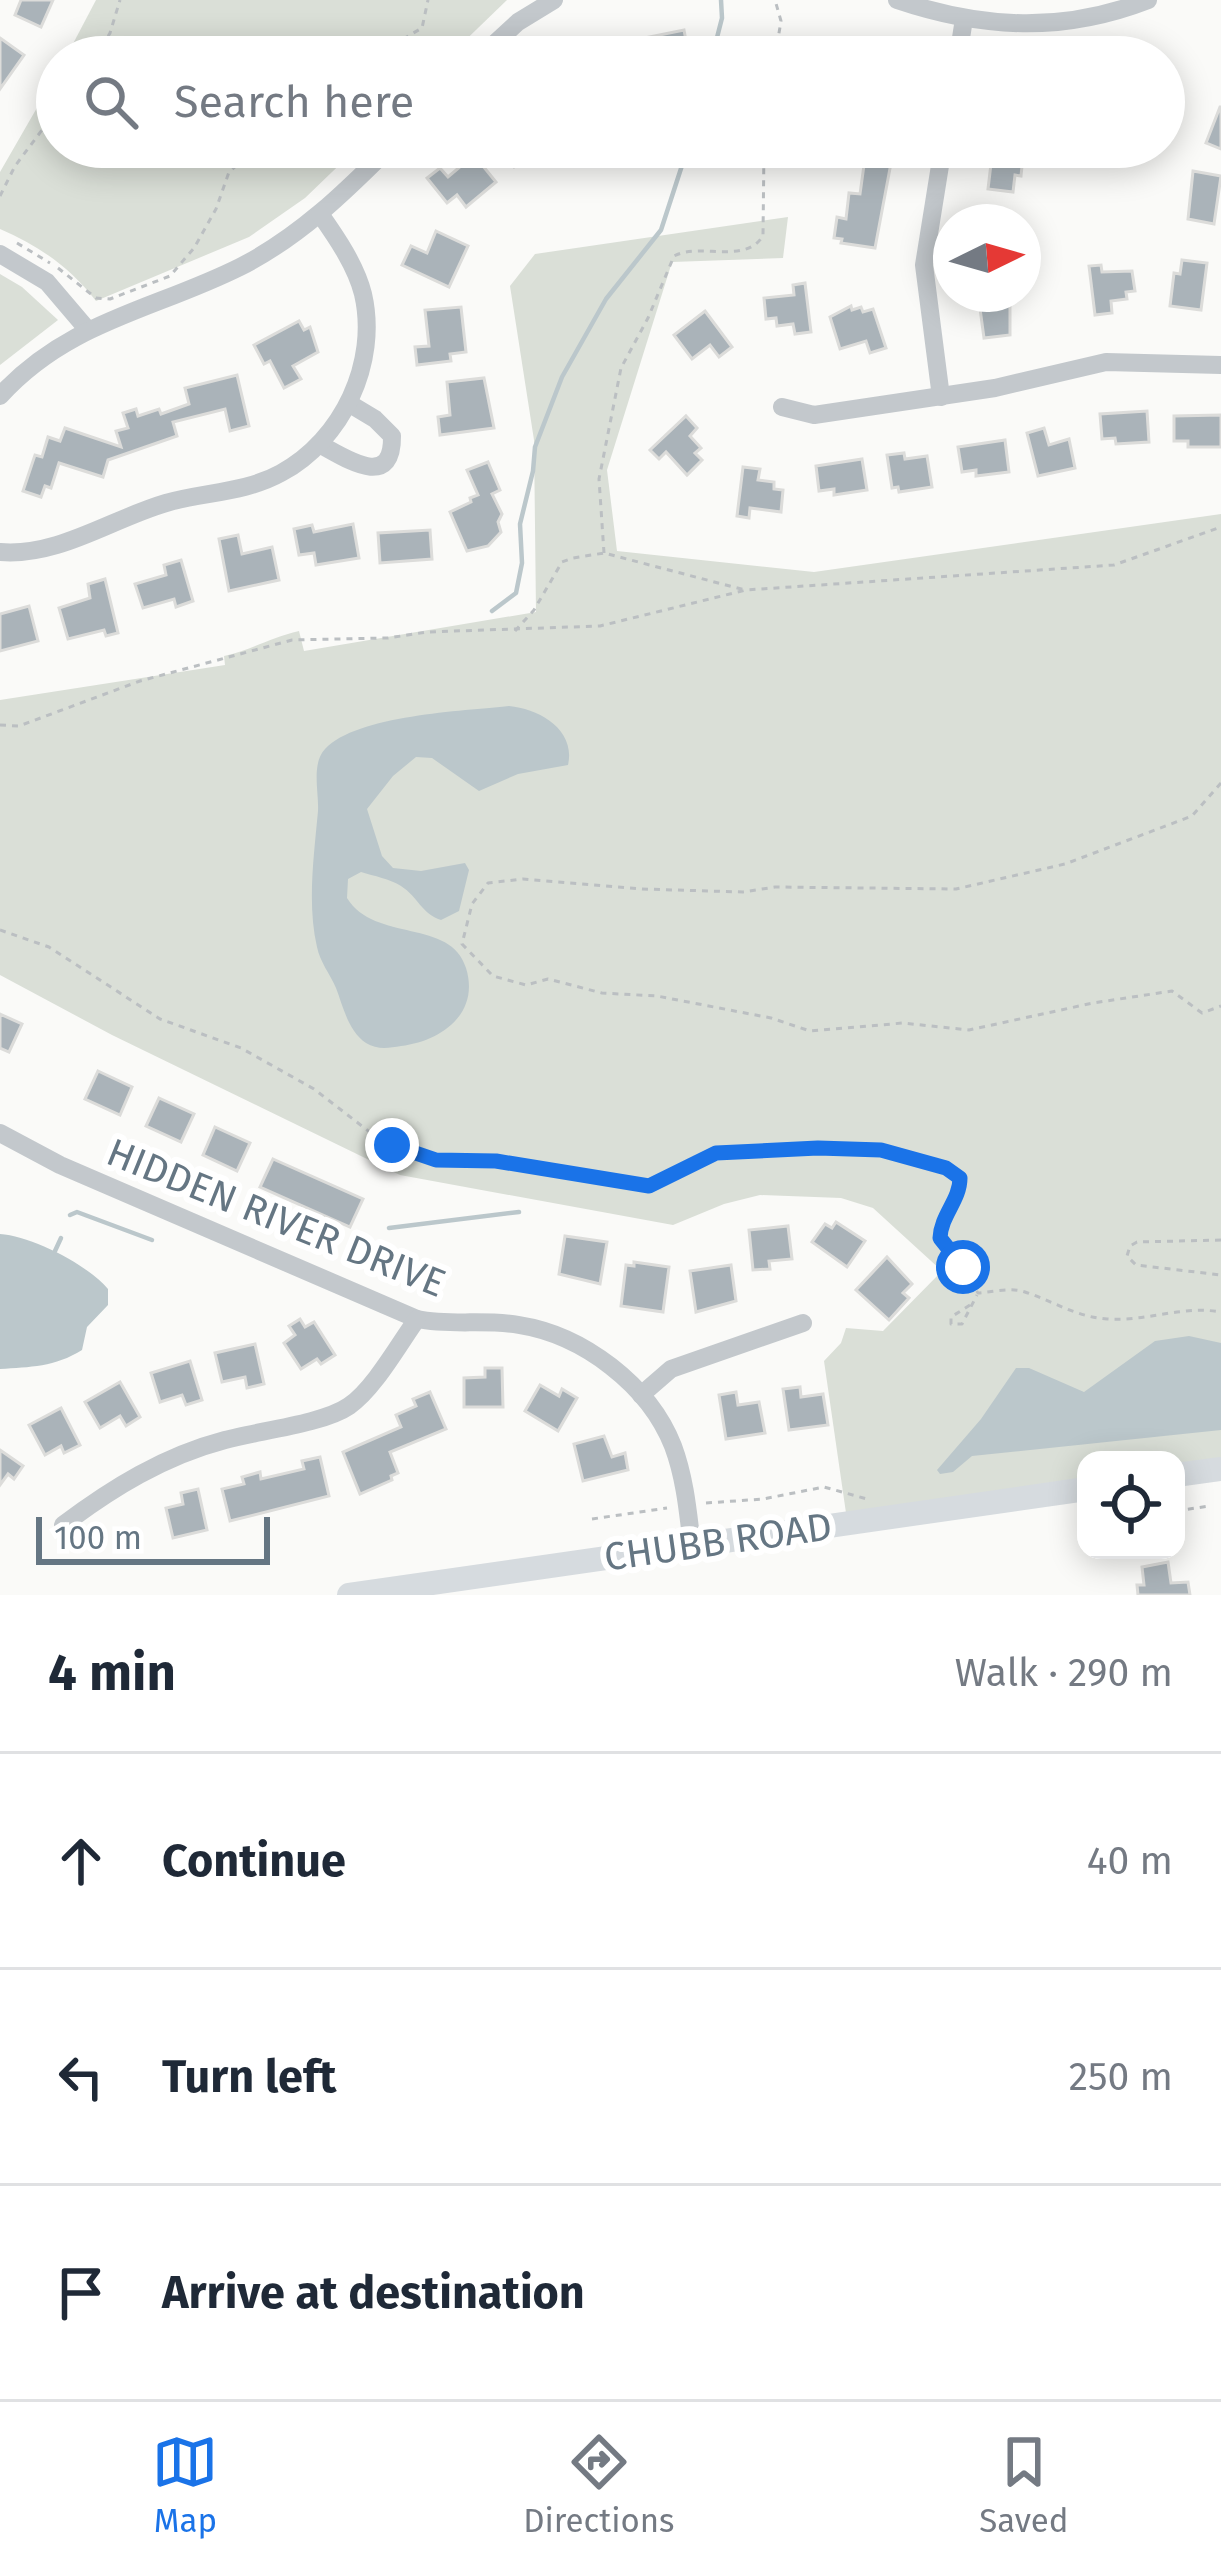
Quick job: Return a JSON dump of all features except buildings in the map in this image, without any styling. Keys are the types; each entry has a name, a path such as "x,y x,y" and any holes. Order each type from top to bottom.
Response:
{"street":[{"path":"503,36 554,0"},
{"path":"897,0 964,19 1049,25 1116,12 1148,0"},
{"path":"961,36 964,19"},
{"path":"0,397 59,344 238,268 284,243 368,168"},
{"path":"940,168 924,265 941,397"},
{"path":"0,552 37,551 164,503 262,481 319,444 350,404 366,347 363,292 320,214"},
{"path":"5,247 46,282 87,329"},
{"path":"782,407 814,415 941,397 1106,362 1221,365"},
{"path":"319,444 358,466 372,469 383,463 392,449 392,436 376,418 350,404"},
{"name":"HIDDEN RIVER DRIVE","path":"0,1133 60,1165 417,1319 519,1325 583,1346 640,1395 664,1427 687,1505 692,1546"},
{"path":"63,1525 109,1490 156,1466 223,1440 284,1428 349,1406 417,1319"},
{"path":"640,1395 671,1369 802,1323"},
{"path":"1185,1474 1221,1469"},
{"name":"CHUBB ROAD","path":"349,1595 1077,1490"}],"path":[{"path":"108,36 120,0"},
{"path":"408,36 422,28 428,0"},
{"path":"775,0 782,21 779,36"},
{"path":"0,196 36,138"},
{"path":"5,247 62,271 96,298 155,283 181,266 216,209 234,168"},
{"path":"604,553 599,479 622,368 674,256 685,250 756,247 763,236 764,168"},
{"path":"0,724 19,726 140,681 274,643 427,632 515,632 631,620 746,590 1114,565 1221,526"},
{"path":"515,632 562,562 604,553 746,590"},
{"path":"1221,783 1192,816 1065,864 956,889 775,887 742,892 542,879 488,883 472,904 462,944 493,976 526,985 548,979 602,993 657,996 772,1018 810,1031 903,1023 969,1030 1172,991 1202,1013 1221,1006"},
{"path":"0,930 49,947 160,1019 259,1058 314,1089 380,1140 436,1160 496,1161 649,1186 702,1157 730,1151 881,1150 946,1168 960,1178 960,1188 944,1218 940,1238 978,1293"},
{"path":"1221,1240 1137,1242 1127,1256 1136,1264 1221,1275"},
{"path":"978,1293 1023,1291 1102,1319 1125,1320 1180,1308 1221,1312"},
{"path":"970,1305 978,1293"},
{"path":"592,1519 824,1487 877,1502"},
{"path":"1185,1509 1209,1506"}],"shaded area":[{"path":"96,0 507,0 470,36 77,36"},
{"path":"36,109 36,168 336,168 305,198 249,237 96,301 53,259 0,229 0,172"},
{"path":"788,217 783,258 672,262 607,470 617,551 814,572 1221,514 1221,1460 1185,1465 1185,1451 1077,1451 1077,1480 846,1513 824,1361 841,1343 846,1328 883,1331 942,1271 873,1208 841,1198 760,1195 673,1225 400,1175 0,975 0,700 225,665 224,656 299,631 304,651 536,612 534,440 510,286 535,254"},
{"path":"0,274 58,320 0,365"},
{"path":"509,706 543,717 561,732 567,741 568,765 518,774 479,791 432,758 416,757 393,776 367,809 382,856 393,868 421,871 465,863 469,870 459,911 441,920 392,881 361,872 348,879 347,898 360,912 445,942 458,952 469,984 462,1011 443,1031 416,1043 388,1048 370,1045 350,1025 320,958 314,931 312,879 321,755 340,738 385,722"},
{"path":"0,1234 58,1253 108,1289 108,1305 87,1327 82,1350 52,1363 0,1369"},
{"path":"1189,1336 1221,1343 1221,1430 972,1456 953,1472 937,1470 1016,1368 1029,1368 1084,1392 1155,1341"}],"waterway":[{"path":"717,36 721,0"},
{"path":"492,611 516,593 522,563 520,524 535,447 562,377 606,299 661,230 681,168"},
{"path":"70,1215 77,1212 152,1240"},
{"path":"389,1228 519,1212"},
{"path":"55,1251 61,1238"}],"route":[{"path":"392,1145 436,1160 496,1161 649,1186 716,1153 881,1150 946,1168 960,1178 940,1238 963,1267"}]}
